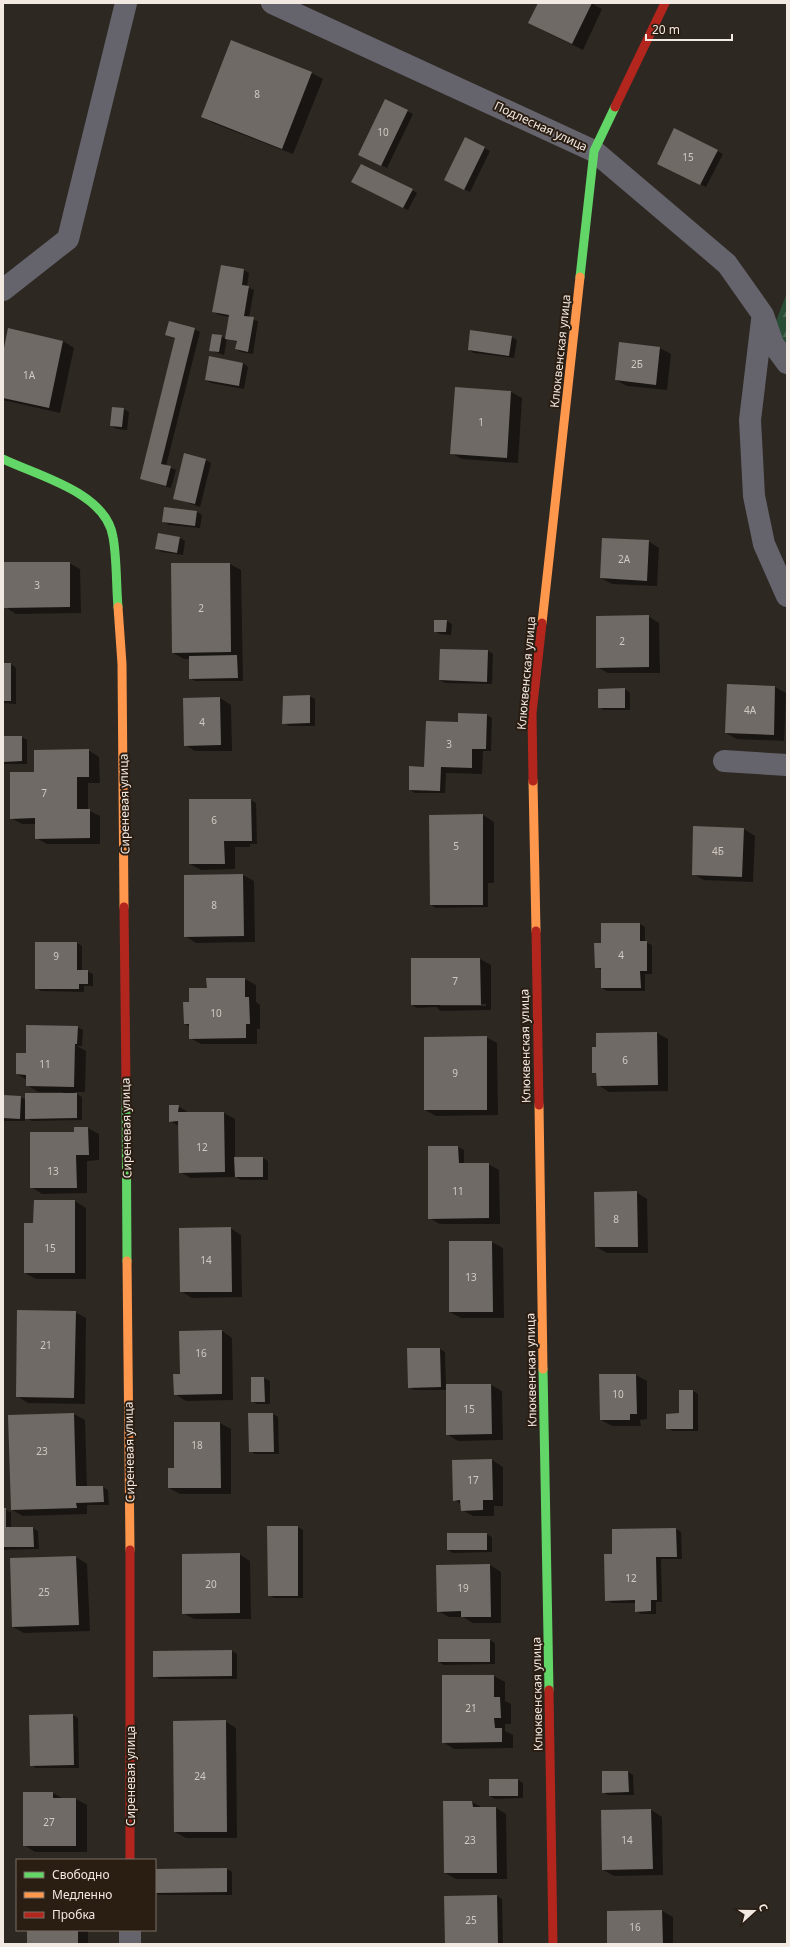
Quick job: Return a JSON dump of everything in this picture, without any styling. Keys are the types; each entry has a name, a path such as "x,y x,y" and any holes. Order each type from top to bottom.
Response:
{"street":[{"path":"3,290 68,239 126,3"},
{"name":"Подлесная улица","path":"272,3 594,151 727,264 763,315 773,344 787,363"},
{"name":"Клюквенская улица","path":"553,1944 532,713 594,151 665,3"},
{"path":"763,315 750,420 754,496 764,544 787,596"},
{"name":"Сиреневая улица","path":"3,459 75,492 98,507 109,522 114,536 122,672 130,1552 130,1859"},
{"path":"724,761 787,765"},
{"path":"130,1931 130,1944"}],"green space":[{"path":"787,293 787,355 776,321"}],"building":[{"path":"538,3 592,3 572,44 528,23"},
{"path":"231,40 312,72 282,149 201,117"},
{"path":"385,99 408,110 381,166 358,155"},
{"path":"674,128 718,150 700,185 657,164"},
{"path":"465,137 485,147 464,190 444,180"},
{"path":"361,164 413,189 403,208 351,182"},
{"path":"221,265 244,269 242,285 249,286 244,316 254,317 248,352 235,349 237,341 225,339 229,315 212,312"},
{"path":"169,321 195,328 161,464 171,466 166,486 140,479 175,338 165,335"},
{"path":"8,328 63,341 49,408 3,398 3,353"},
{"path":"470,330 512,336 509,356 468,350"},
{"path":"212,334 222,335 219,352 209,351"},
{"path":"619,342 660,347 656,385 615,380"},
{"path":"209,356 243,363 239,386 205,380"},
{"path":"455,387 511,391 507,458 450,454"},
{"path":"112,407 124,408 122,427 110,426"},
{"path":"184,453 206,459 195,504 173,499"},
{"path":"164,507 197,511 195,526 162,522"},
{"path":"158,533 180,537 177,553 155,549"},
{"path":"602,538 649,540 647,581 600,578"},
{"path":"3,562 70,562 70,607 4,608"},
{"path":"171,563 230,563 231,652 172,653"},
{"path":"649,615 649,667 596,668 596,616"},
{"path":"434,620 447,620 446,632 434,632"},
{"path":"440,649 488,650 487,682 439,680"},
{"path":"237,655 238,678 189,679 189,656"},
{"path":"3,663 11,663 11,701 3,701"},
{"path":"727,684 775,686 774,735 725,733"},
{"path":"625,688 625,708 598,708 598,689"},
{"path":"310,695 310,723 282,724 283,696"},
{"path":"220,697 221,745 184,746 183,698"},
{"path":"458,713 487,714 486,749 472,749 472,768 441,767 440,791 409,790 409,766 424,767 426,721 458,722"},
{"path":"3,736 22,736 22,761 3,762"},
{"path":"89,749 89,777 77,777 77,809 90,809 90,838 35,839 35,818 10,819 10,772 34,772 34,750"},
{"path":"189,799 251,799 252,841 224,841 225,864 189,864"},
{"path":"483,814 483,905 430,905 429,815"},
{"path":"693,826 744,828 742,877 692,875"},
{"path":"243,874 244,936 184,937 184,875"},
{"path":"601,923 640,923 640,941 647,941 647,971 640,971 641,988 601,988 601,968 595,968 594,943 601,943"},
{"path":"35,942 77,942 77,970 88,970 88,984 79,984 79,989 35,989"},
{"path":"411,958 480,958 481,1005 411,1005"},
{"path":"206,978 245,978 245,997 249,997 250,1024 246,1024 246,1038 189,1039 189,1024 184,1024 183,1002 189,1002 189,988 207,988"},
{"path":"26,1025 78,1026 77,1044 75,1044 74,1087 26,1086 26,1075 16,1074 16,1053 26,1053"},
{"path":"657,1032 658,1085 597,1086 596,1073 592,1073 592,1047 596,1047 596,1033"},
{"path":"487,1036 487,1110 424,1110 424,1037"},
{"path":"25,1093 77,1093 77,1118 25,1119"},
{"path":"3,1095 21,1096 20,1119 3,1118"},
{"path":"169,1105 179,1105 178,1112 224,1112 225,1172 179,1173 178,1121 169,1122"},
{"path":"74,1127 88,1127 89,1155 76,1155 77,1188 30,1188 30,1132 74,1132"},
{"path":"428,1146 458,1146 459,1163 489,1163 489,1218 428,1219"},
{"path":"234,1157 263,1157 263,1177 235,1177"},
{"path":"637,1191 638,1247 595,1247 594,1192"},
{"path":"34,1200 75,1200 75,1273 24,1273 24,1223 33,1223"},
{"path":"231,1227 232,1292 180,1292 179,1228"},
{"path":"449,1241 492,1241 493,1312 449,1312"},
{"path":"17,1310 76,1311 74,1398 16,1397"},
{"path":"222,1330 222,1394 174,1395 173,1374 180,1374 179,1331"},
{"path":"407,1348 440,1348 441,1387 408,1388"},
{"path":"599,1374 636,1374 637,1414 630,1414 630,1420 600,1420"},
{"path":"251,1377 264,1377 265,1402 251,1402"},
{"path":"446,1384 491,1384 492,1434 446,1435"},
{"path":"679,1390 693,1390 693,1429 666,1429 666,1414 679,1413"},
{"path":"74,1413 76,1486 103,1486 104,1502 76,1503 77,1508 11,1510 8,1415"},
{"path":"248,1413 273,1413 274,1452 249,1452"},
{"path":"174,1422 220,1422 221,1488 168,1488 168,1468 174,1468"},
{"path":"492,1459 493,1500 483,1500 483,1510 461,1511 460,1500 453,1501 452,1460"},
{"path":"3,1508 6,1508 6,1527 33,1527 34,1547 3,1547"},
{"path":"267,1526 298,1526 298,1596 268,1596"},
{"path":"676,1528 677,1557 656,1557 657,1600 651,1600 651,1611 635,1612 635,1600 605,1601 604,1554 612,1554 612,1529"},
{"path":"447,1533 487,1533 487,1550 447,1550"},
{"path":"240,1553 240,1613 182,1614 182,1554"},
{"path":"76,1556 79,1625 12,1627 10,1558"},
{"path":"490,1564 491,1617 461,1617 461,1611 437,1612 436,1565"},
{"path":"438,1639 490,1639 490,1662 438,1662"},
{"path":"232,1650 232,1676 153,1677 153,1651"},
{"path":"442,1675 494,1675 494,1697 500,1697 501,1718 494,1718 495,1728 502,1728 502,1742 442,1743"},
{"path":"73,1714 74,1765 30,1766 29,1715"},
{"path":"226,1720 227,1832 174,1832 173,1721"},
{"path":"602,1771 628,1771 629,1792 602,1793"},
{"path":"489,1779 518,1779 518,1796 489,1796"},
{"path":"23,1792 53,1792 53,1798 76,1798 76,1846 23,1846"},
{"path":"443,1801 472,1801 473,1807 496,1807 497,1873 444,1873"},
{"path":"651,1809 653,1869 602,1870 601,1810"},
{"path":"227,1868 227,1892 156,1893 156,1869"},
{"path":"497,1895 498,1944 445,1944 444,1896"},
{"path":"662,1910 663,1944 607,1944 607,1911"},
{"path":"27,1931 78,1931 78,1944 27,1944"}],"traffic: fast":[{"path":"580,277 594,151 615,107"},
{"path":"3,459 51,479 84,497 98,508 108,521 113,537 118,607"},
{"path":"126,1086 127,1261"},
{"path":"543,1369 549,1690"}],"traffic: slow":[{"path":"542,623 580,277"},
{"path":"118,607 122,664 124,907"},
{"path":"533,781 536,931"},
{"path":"539,1105 543,1369"},
{"path":"127,1261 130,1550"}],"traffic: jam":[{"path":"615,107 665,3"},
{"path":"533,781 532,713 542,623"},
{"path":"124,907 126,1086"},
{"path":"536,931 539,1105"},
{"path":"130,1550 130,1859"},
{"path":"549,1690 553,1944"}]}
